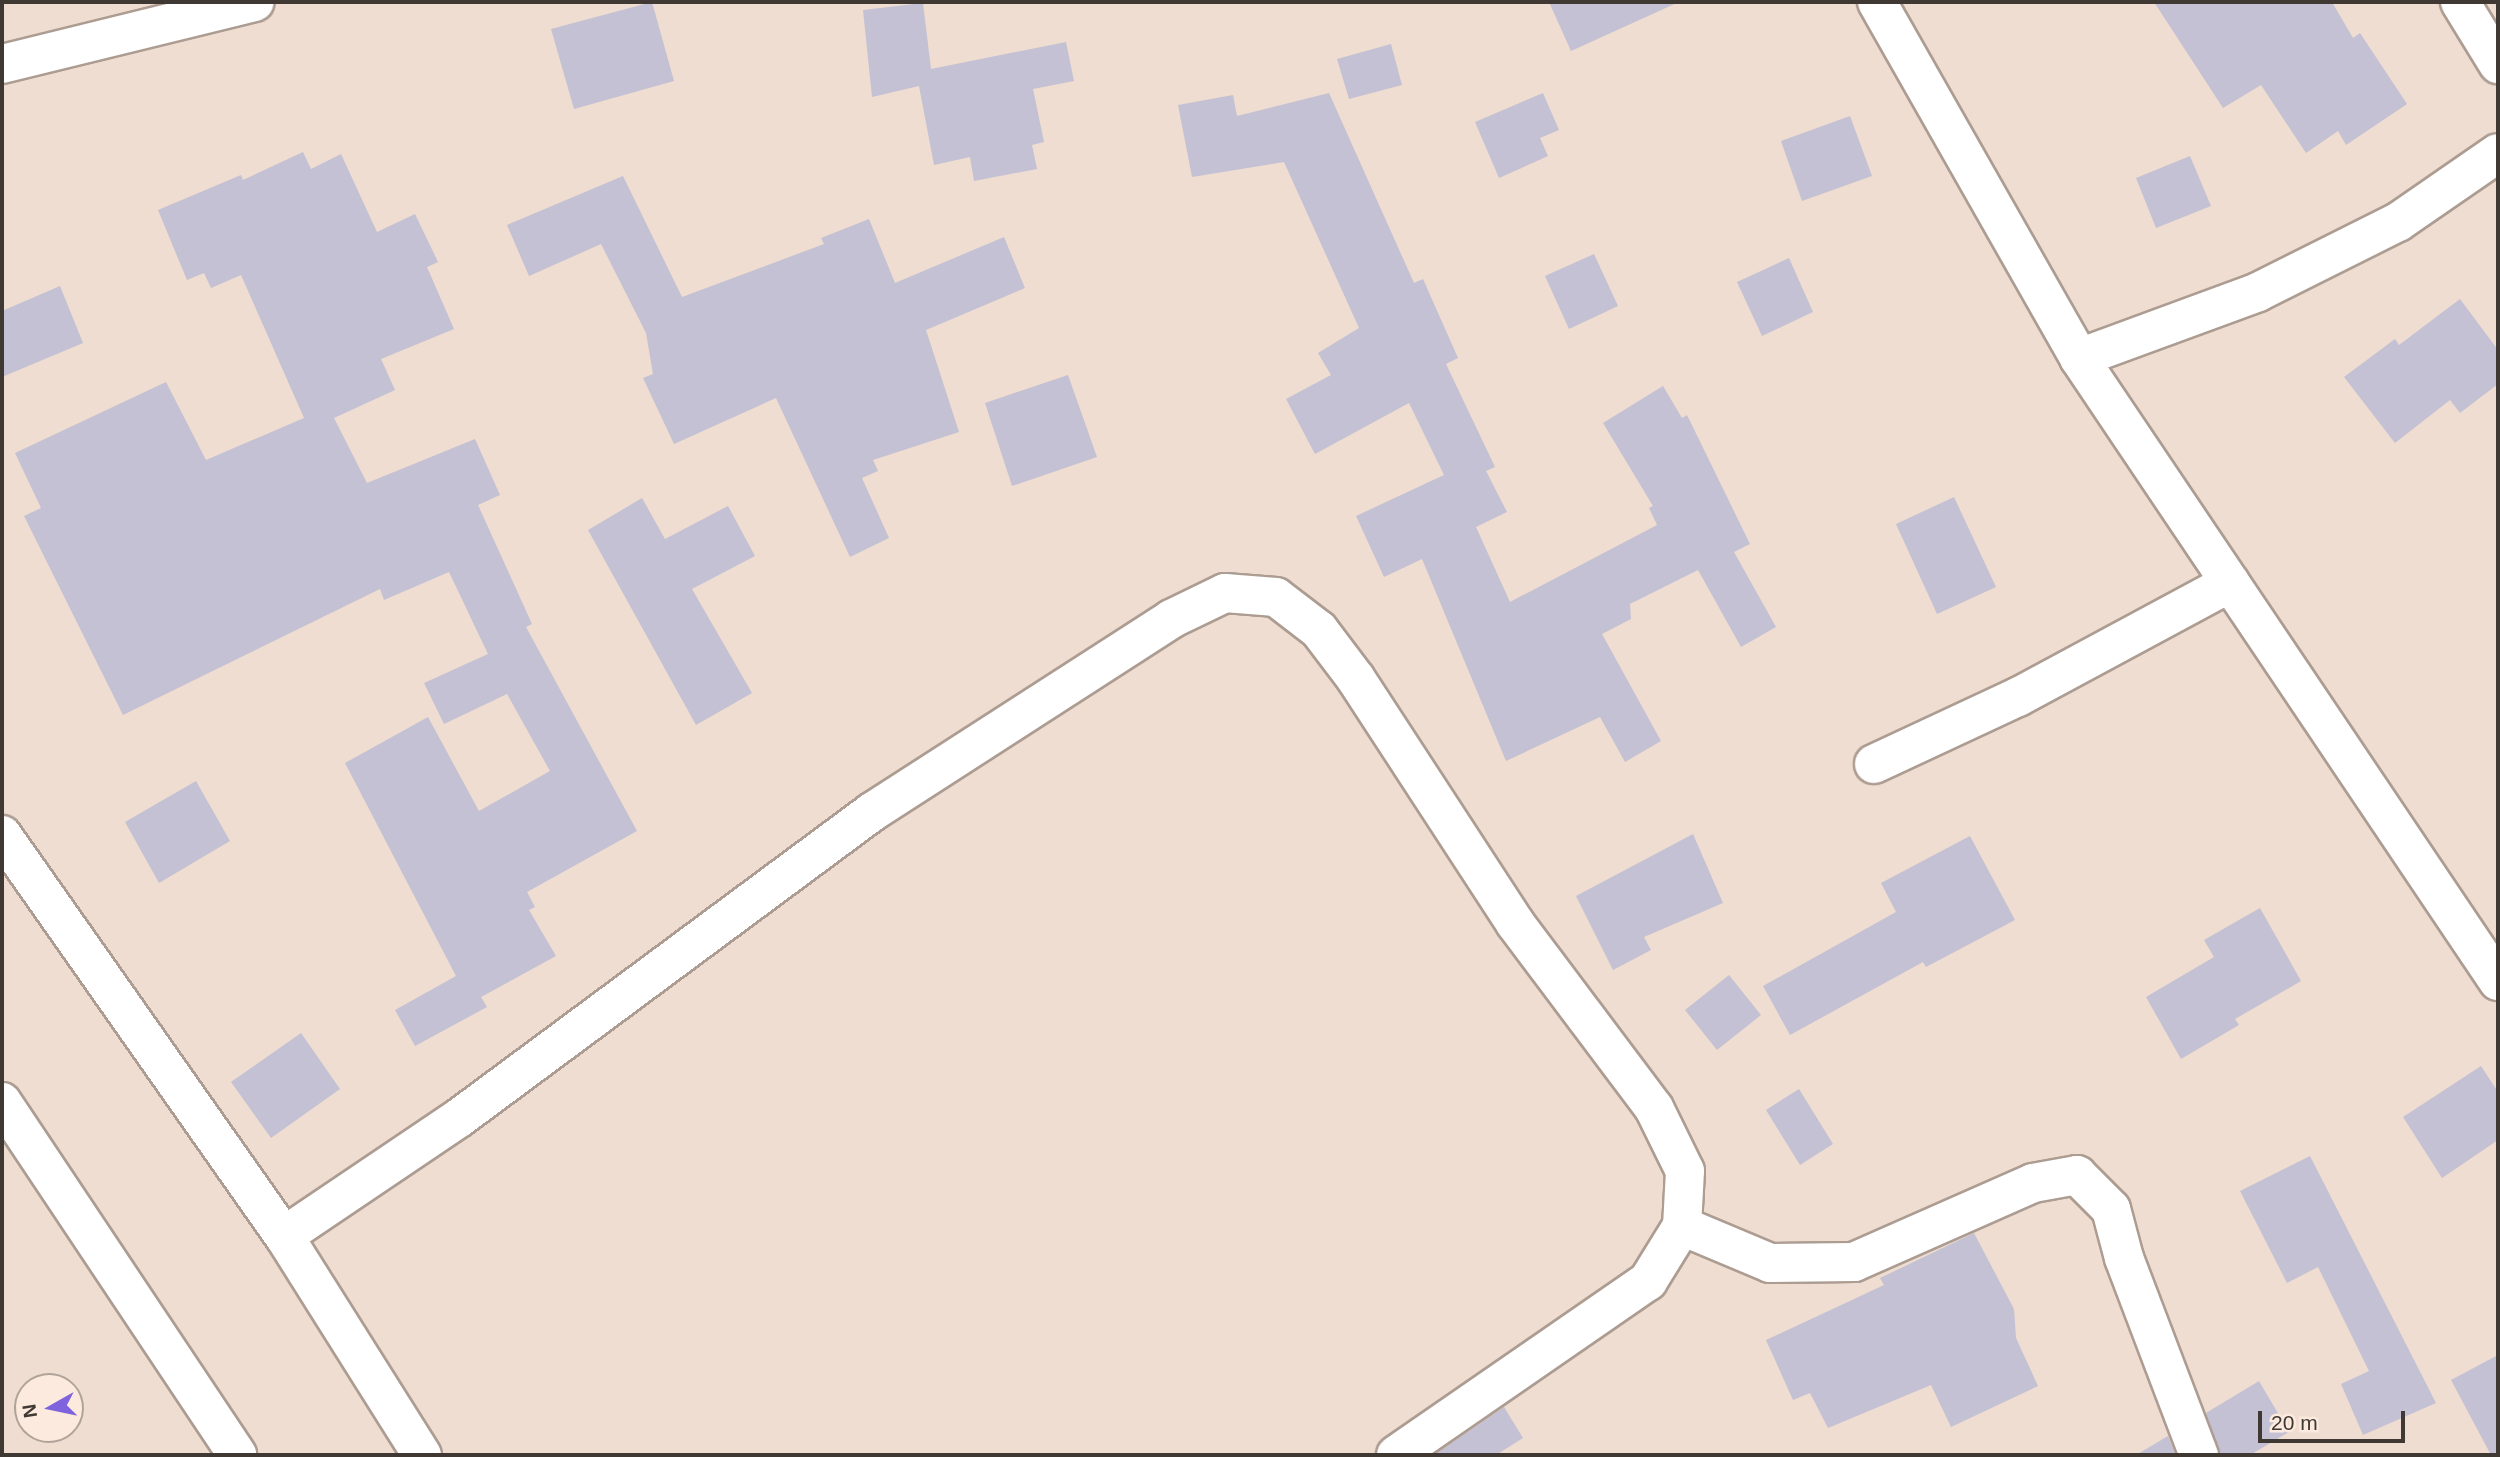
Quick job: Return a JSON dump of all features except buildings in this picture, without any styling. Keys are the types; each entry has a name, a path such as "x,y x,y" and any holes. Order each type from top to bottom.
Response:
{"street":[{"path":"2,64 255,2"},
{"path":"1877,2 2080,358 2496,972"},
{"path":"2460,2 2498,64"},
{"path":"2080,358 2258,292 2398,222 2498,153"},
{"path":"1874,764 2018,697 2230,583"},
{"path":"284,1236 459,1118 872,812 1171,619 1225,593 1276,597 1319,630 1356,679 1401,754 1508,912 1654,1108 1685,1171 1682,1226 1648,1281 1396,1455"},
{"path":"2,835 284,1236 422,1455"},
{"path":"2,1102 237,1455"},
{"path":"1682,1226 1770,1263 1854,1262 2033,1183 2077,1175 2111,1209 2124,1258 2199,1455"}]}
